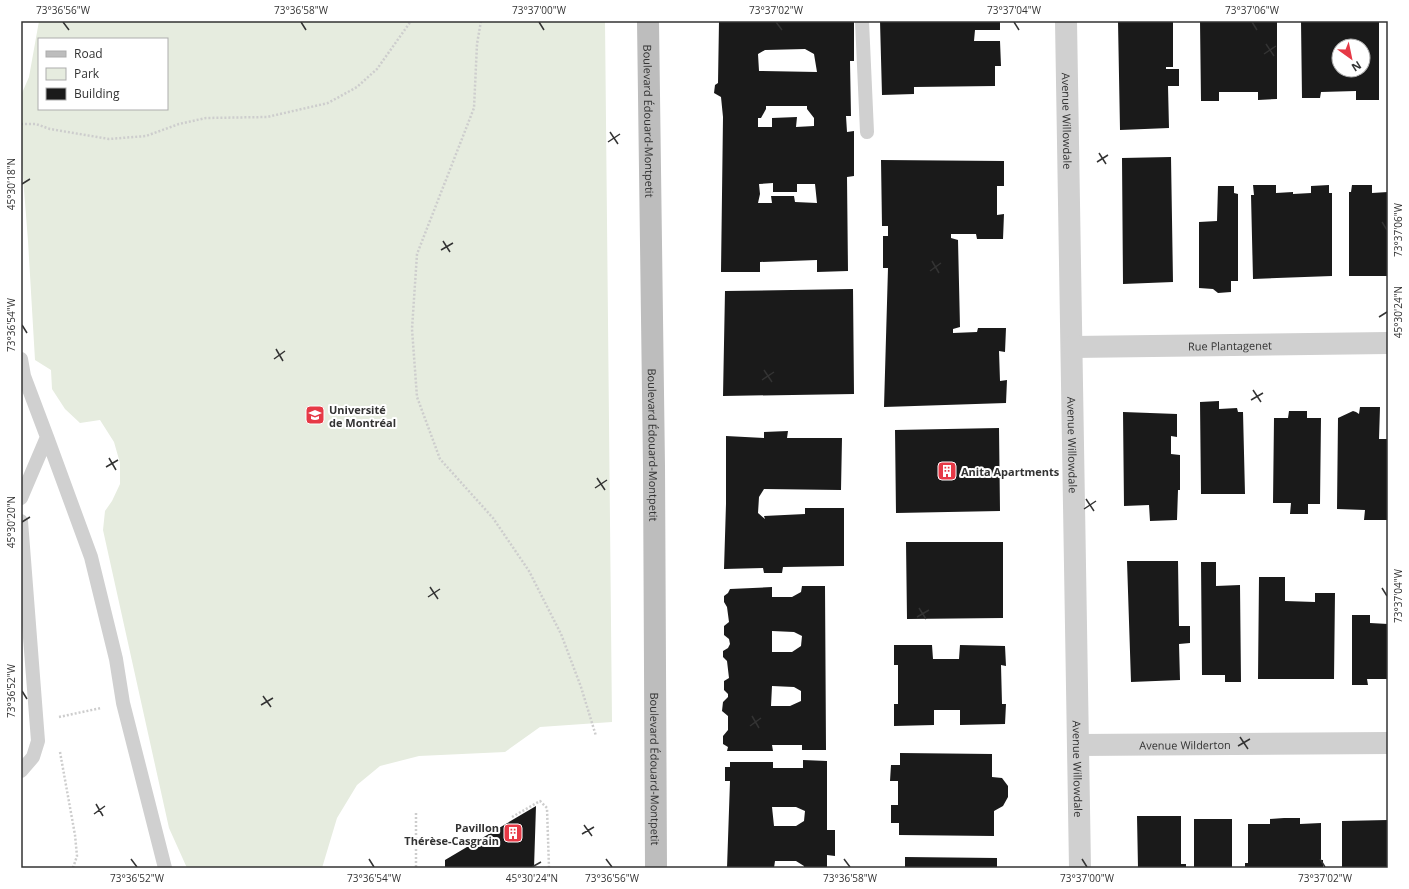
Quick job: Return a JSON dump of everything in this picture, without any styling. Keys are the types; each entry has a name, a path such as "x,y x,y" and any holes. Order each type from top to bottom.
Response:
{"street":[{"name":"Boulevard Édouard-Montpetit","path":"648,21 654,466 656,868"},
{"name":"Avenue Willowdale","path":"1066,21 1080,868"},
{"name":"Rue Plantagenet","path":"1072,347 1388,343"},
{"name":"Avenue Wilderton","path":"1079,745 1388,743"}],"lane":[{"path":"862,21 867,132"},
{"path":"21,359 24,376 90,557 116,659 123,703 165,868"},
{"path":"21,498 47,437"},
{"path":"21,521 35,719 38,741 34,757 21,771"}],"path":[{"path":"21,124 36,124 50,130 109,139 146,136 179,124 206,118 266,117 328,103 357,87 377,69 411,21"},
{"path":"482,21 477,44 474,108 417,254 412,329 417,397 440,459 493,518 529,571 561,634 581,687 596,736"},
{"path":"53,718 102,708"},
{"path":"59,749 75,835 77,856 73,868"},
{"path":"512,817 540,800 547,808 549,868"},
{"path":"416,812 416,868"}],"green space":[{"name":"Université de Montréal","path":"39,21 605,21 612,722 540,727 505,752 419,756 380,766 357,785 337,818 322,868 187,868 169,828 103,530 105,511 112,501 120,484 120,463 114,442 100,420 80,423 65,409 52,389 51,370 35,360 21,151 22,93 29,77"}],"building":[{"path":"719,21 854,21 854,61 850,61 851,116 846,116 847,132 854,131 854,176 847,177 848,271 817,272 817,260 760,262 760,272 721,272 723,117 721,97 714,93 715,85 718,83","holes":["805,49 814,54 817,72 759,71 758,54 765,50","766,106 807,106 807,109 814,118 814,126 796,127 797,117 772,118 772,127 758,127 758,118 761,118","773,183 773,192 797,192 797,184 815,184 817,203 795,202 794,196 771,196 772,203 758,203 760,194 759,184"]},
{"path":"880,21 1000,21 1000,30 975,30 974,41 1000,41 1001,66 995,66 995,86 914,87 914,94 882,95"},
{"path":"1118,21 1173,21 1173,67 1166,67 1166,69 1179,69 1179,86 1168,86 1169,128 1120,130"},
{"path":"1200,21 1277,21 1277,99 1258,100 1258,92 1219,92 1219,101 1201,101"},
{"path":"1301,21 1379,21 1379,100 1356,100 1356,91 1321,92 1320,98 1302,98"},
{"path":"1171,157 1173,282 1123,284 1122,158"},
{"path":"881,160 1004,161 1004,186 997,186 997,215 1004,214 1003,239 977,239 976,234 951,234 951,238 958,240 960,327 953,329 953,333 977,332 978,328 1006,328 1005,352 999,351 1000,381 1007,380 1006,403 884,407 888,268 883,268 883,236 888,236 888,226 882,226"},
{"path":"1253,185 1276,185 1276,193 1293,192 1293,194 1311,193 1311,186 1329,185 1329,193 1332,193 1332,276 1253,279 1251,195 1254,195"},
{"path":"1352,185 1372,185 1372,193 1388,192 1388,276 1349,276 1349,192 1351,192"},
{"path":"1218,186 1234,186 1234,193 1238,194 1238,281 1231,281 1231,292 1218,293 1213,289 1199,288 1199,222 1217,221"},
{"path":"853,289 854,394 723,396 725,291"},
{"path":"1219,401 1219,409 1237,408 1238,412 1243,412 1245,494 1201,494 1200,402"},
{"path":"1360,407 1380,407 1379,439 1388,439 1388,520 1364,520 1365,510 1337,509 1338,418 1353,411 1359,414"},
{"path":"1289,411 1307,411 1307,418 1321,418 1320,504 1308,504 1308,514 1290,514 1291,503 1273,503 1274,418 1288,418"},
{"path":"1123,412 1177,414 1177,437 1171,436 1171,454 1180,455 1180,490 1178,490 1177,520 1150,521 1149,505 1124,506"},
{"name":"Anita Apartments","path":"999,428 1000,511 896,513 895,430"},
{"path":"788,431 787,438 842,438 841,490 764,489 759,497 758,513 765,519 764,516 805,514 805,508 844,508 844,566 783,567 782,573 764,573 763,568 724,569 726,436 764,438 764,432"},
{"path":"906,542 1003,542 1003,618 907,619"},
{"path":"1127,561 1178,561 1179,626 1190,626 1190,643 1179,644 1180,680 1131,682"},
{"path":"1201,562 1216,562 1216,586 1240,585 1241,682 1225,682 1225,675 1202,675"},
{"path":"1259,577 1285,577 1285,601 1315,602 1315,593 1335,593 1334,679 1258,679"},
{"path":"802,586 825,586 826,750 802,750 802,745 772,745 773,751 727,751 728,747 723,744 723,736 728,730 728,716 722,711 723,702 728,697 728,694 724,690 724,681 729,678 727,661 723,657 723,651 728,648 730,644 729,639 724,635 724,626 729,622 724,596 730,589 772,587 772,597 792,597 801,592","holes":["772,631 794,632 802,636 801,646 792,652 772,652","772,686 794,687 801,691 801,701 790,706 771,706"]},
{"path":"1352,615 1370,615 1370,623 1388,624 1388,679 1367,679 1368,685 1352,685"},
{"path":"894,645 932,645 933,659 959,659 960,645 1005,646 1006,666 1001,665 1002,704 1006,704 1005,724 960,725 960,710 934,710 934,725 894,726 894,704 898,704 898,665 894,665"},
{"path":"900,753 992,754 992,777 1002,778 1008,786 1008,797 1003,806 994,811 994,836 899,835 899,823 891,823 891,805 898,805 898,781 890,781 891,765 900,765"},
{"path":"803,760 827,761 827,830 835,830 835,856 827,855 827,868 804,868 804,866 796,861 775,861 774,868 727,868 730,781 725,781 725,767 730,767 730,762 773,762 773,768 803,768","holes":["772,807 796,807 805,811 804,821 796,826 774,826"]},
{"name":"Pavillon Thérèse-Casgrain","path":"536,806 534,868 445,868 445,860"},
{"path":"1137,816 1181,816 1181,864 1186,864 1186,868 1138,868"},
{"path":"1300,818 1300,824 1321,823 1321,860 1323,860 1323,868 1245,868 1245,863 1248,863 1248,824 1270,824 1270,819"},
{"path":"1194,819 1232,819 1232,868 1194,868"},
{"path":"1388,820 1388,868 1342,868 1342,821"},
{"path":"905,857 997,858 997,868 905,868"}],"place":[{"name":"Université de Montréal","path":"315,415"},
{"name":"Anita Apartments","path":"947,471"},
{"name":"Pavillon Thérèse-Casgrain","path":"513,833"}]}
